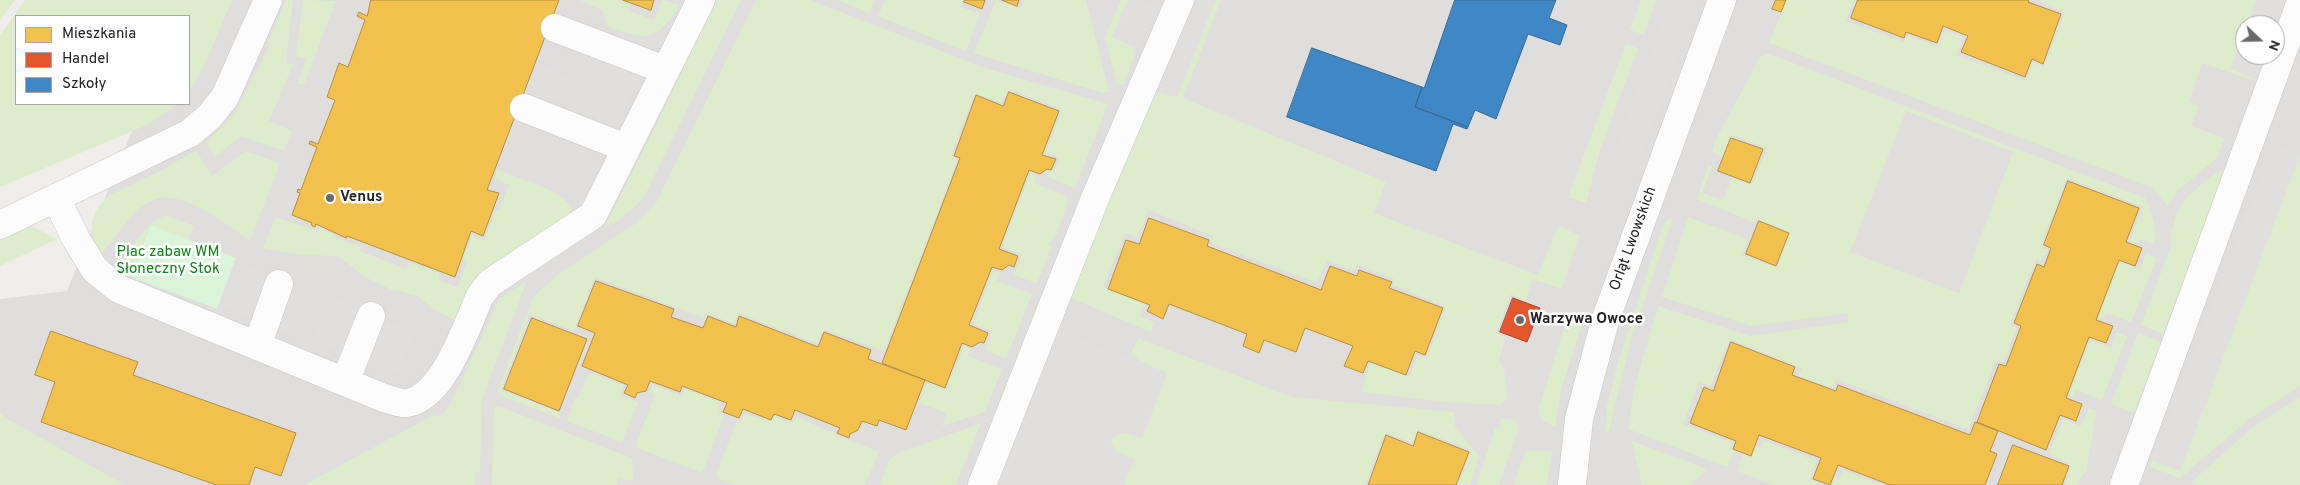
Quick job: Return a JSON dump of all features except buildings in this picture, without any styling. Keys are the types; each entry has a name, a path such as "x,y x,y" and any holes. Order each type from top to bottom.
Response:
{"street":[{"path":"0,225 190,133 210,116 225,97 268,0"},
{"path":"56,198 76,239 95,270 119,289 384,398 405,404 422,398 439,383 480,296 490,283 593,215 701,0"},
{"path":"982,485 1096,196 1180,0"},
{"name":"Orląt Lwowskich","path":"1572,485 1579,419 1606,321 1722,0"},
{"path":"2124,485 2300,4"},
{"path":"555,28 665,70"},
{"path":"524,108 626,148"},
{"path":"257,346 279,284"},
{"path":"345,382 371,316"}],"shaded area":[{"path":"186,0 2300,0 2300,485 0,485 0,299 67,291 143,105 190,105 190,15"},
{"path":"1128,0 1139,0 1157,8 1136,54 1132,46 1112,37"},
{"path":"1188,0 1215,0 1177,97 1165,92 1155,91"},
{"path":"2256,0 2285,0 2280,15 2251,15"},
{"path":"1691,20 1627,193 1628,186 1625,177 1608,169 1662,22 1681,27"},
{"path":"581,49 639,71 619,125 527,90 537,64 570,77"},
{"path":"2235,58 2235,65 2262,65 2256,81 2231,69"},
{"path":"2274,144 2300,155 2180,471 2152,460"},
{"path":"239,264 325,297 308,340 222,307"},
{"path":"329,297 415,331 399,373 312,340"},
{"path":"1058,325 1062,332 1167,373 1142,438 1125,432 1113,437 1111,443 1116,451 1134,459 1124,485 994,485"},
{"path":"2146,477 2166,485 2143,485"},
{"path":"619,478 637,483 644,485 617,485"}],"green space":[{"path":"0,0 15,0 0,21"},
{"path":"25,0 232,0 206,62 190,90 190,15 15,15 15,105 176,105 149,124 0,187 0,35"},
{"path":"286,0 293,0 286,63 293,65 269,121 292,131 284,151 241,136 215,157 206,143 234,115 269,47 267,46"},
{"path":"303,0 336,1 304,85 298,83 306,59 296,56"},
{"path":"580,0 618,0 630,5 629,11 654,20 662,0 680,5 672,17 657,32 641,36 607,26 603,10"},
{"path":"716,0 741,0 643,199 620,219 604,228 653,132"},
{"path":"756,0 810,0 985,68 1108,104 1107,108 1104,109 1105,112 1075,188 1048,177 1050,171 1054,172 1060,158 1046,152 1062,109 1009,89 1002,103 975,93 951,156 958,159 884,351 823,329 818,344 738,313 734,324 706,313 704,318 595,277 574,331 530,314 501,390 561,413 560,418 501,396 498,390 533,297 559,274 636,223 656,203"},
{"path":"837,0 874,0 870,13"},
{"path":"885,0 963,0 961,7 980,14 966,51 878,16"},
{"path":"996,0 1021,9 1024,0 1086,0 1109,92 1103,93 974,53"},
{"path":"1121,0 1128,0 1113,37 1132,46 1136,52 1124,84 1117,85 1105,37"},
{"path":"1215,0 1221,0 1183,98 1386,182 1374,213 1538,275 1558,226 1579,235 1562,289 1532,279 1526,301 1511,294 1496,333 1505,337 1499,361 1504,369 1508,398 1500,405 1446,402 1362,392 1370,363 1409,377 1418,355 1427,358 1446,307 1393,285 1394,279 1357,264 1354,271 1327,260 1317,283 1211,243 1213,236 1149,210 1137,237 1125,233 1103,287 1145,305 1140,317 1154,322 1151,332 1069,297 1155,91 1177,97"},
{"path":"1641,0 1656,0 1644,35 1630,30"},
{"path":"1787,0 1854,0 1846,21 1904,42 1907,35 1938,47 1945,31 1963,37 1956,55 2026,81 2033,63 2044,67 2065,12 2037,0 2256,0 2251,15 2235,15 2235,56 2231,69 2256,81 2202,63 2189,102 2199,106 2191,126 2224,138 2217,158 2178,190 2168,206 2151,187 1769,43"},
{"path":"1626,43 1638,49 1600,150 1586,203 1568,197"},
{"path":"1767,53 2145,198 2155,227 2154,244 2140,239 2138,244 2130,241 2143,207 2067,178 2040,248 2047,250 2042,261 2036,259 2010,325 2017,328 2003,362 1996,360 1968,429 1836,379 1832,388 1799,376 1802,368 1730,339 1710,386 1699,382 1683,424 1733,443 1730,450 1734,452 1727,467 1628,429 1634,389 1658,306 1750,336 1848,322 1848,313 1752,326 1662,297 1688,217 1748,239 1742,255 1777,268 1789,232 1756,219 1754,222 1697,199 1708,165 1712,167 1702,193 1723,200 1732,178 1752,185 1767,148 1731,135 1723,157 1712,152 1716,139 1760,57","holes":["1906,111 2013,152 1959,293 1850,252"]},
{"path":"246,151 280,163 250,241 216,217 188,202 174,198 161,198 149,202 135,213 100,256 93,239 92,224 101,203 108,196 164,169 193,152 197,152 212,176"},
{"path":"2300,155 2300,386 2249,419 2180,478 2150,467 2152,460 2180,470"},
{"path":"497,170 527,180 551,191 568,203 572,209 565,217 480,272 474,278 454,320 432,308 416,295 392,290 367,278 338,256 301,255 263,248 276,217 317,231 319,228 336,235 335,238 362,247 360,251 406,269 409,263 439,273 438,280 458,287 467,262 463,259 472,236 484,240 496,210 499,211 509,185 494,178"},
{"path":"2219,170 2224,172 2223,175 2163,334 2141,325 2170,249 2171,233 2178,210 2189,195"},
{"path":"1030,174 1036,176 1034,183 1066,196 1068,201 1057,233 1049,244 1051,248 1037,283 1014,275 1022,254 1002,247"},
{"path":"165,215 194,226 189,240 151,225 131,277 115,268 150,224"},
{"path":"1673,218 1631,339 1609,431 1605,434 1607,407 1619,359 1663,225 1667,220"},
{"path":"29,225 57,239 0,266 0,240"},
{"name":"Plac zabaw WM Słoneczny Stok","path":"151,225 236,258 217,309 131,277"},
{"path":"2146,253 2157,258 2131,322 2106,313 2103,319 2098,317 2120,262 2140,270"},
{"path":"993,271 1000,273 997,281 1032,294 1006,359 985,350 992,331 973,324"},
{"path":"527,281 482,399 480,472 475,473 475,485 304,485 432,416 443,415 452,401 500,298"},
{"path":"1569,312 1584,318 1562,386 1555,427 1541,419 1538,411"},
{"path":"2117,332 2127,336 2102,400 2076,390 2073,397 2068,395 2091,340 2111,348"},
{"path":"2138,333 2161,342 2134,413 2111,404"},
{"path":"1138,338 1292,397 1454,412 1455,426 1479,457 1470,485 1459,485 1471,450 1418,430 1413,443 1385,433 1365,485 1124,485 1134,459 1116,451 1111,443 1113,437 1125,432 1142,438 1167,373 1141,362 1131,353"},
{"path":"964,346 970,348 968,356 1002,369 985,412 942,426 947,413 919,403 927,383 946,390"},
{"path":"589,373 624,385 620,396 638,402 622,442 567,421 575,398 578,398"},
{"path":"652,385 682,396 685,389 720,402 719,414 724,416 703,471 700,472 637,448 636,445 655,394 649,392"},
{"path":"2300,397 2300,485 2198,485 2191,482 2253,427"},
{"path":"498,406 632,458 633,482 619,478 617,485 492,485 494,409"},
{"path":"2089,408 2097,411 2086,473 2084,473 2077,485 2065,485 2071,464 2049,454 2063,419 2081,426"},
{"path":"0,413 11,421 125,485 0,485"},
{"path":"744,414 771,422 774,416 790,424 796,417 834,433 834,435 879,451 865,485 734,485 719,479 716,475 737,421 741,423"},
{"path":"1501,418 1514,420 1519,427 1499,485 1476,485 1495,429 1499,429"},
{"path":"981,423 956,485 880,485 889,460 896,454"},
{"path":"1763,440 1817,461 1810,479 1817,482 1816,485 1774,485 1737,471 1743,454 1752,457 1756,446 1760,448"},
{"path":"1632,441 1707,469 1691,485 1642,485"},
{"path":"1528,450 1552,451 1547,485 1514,485 1523,457"},
{"path":"1842,470 1882,485 1832,485 1835,476 1840,478"}],"place":[{"name":"Venus","path":"330,198"},
{"name":"Warzywa Owoce","path":"1520,320"}]}
